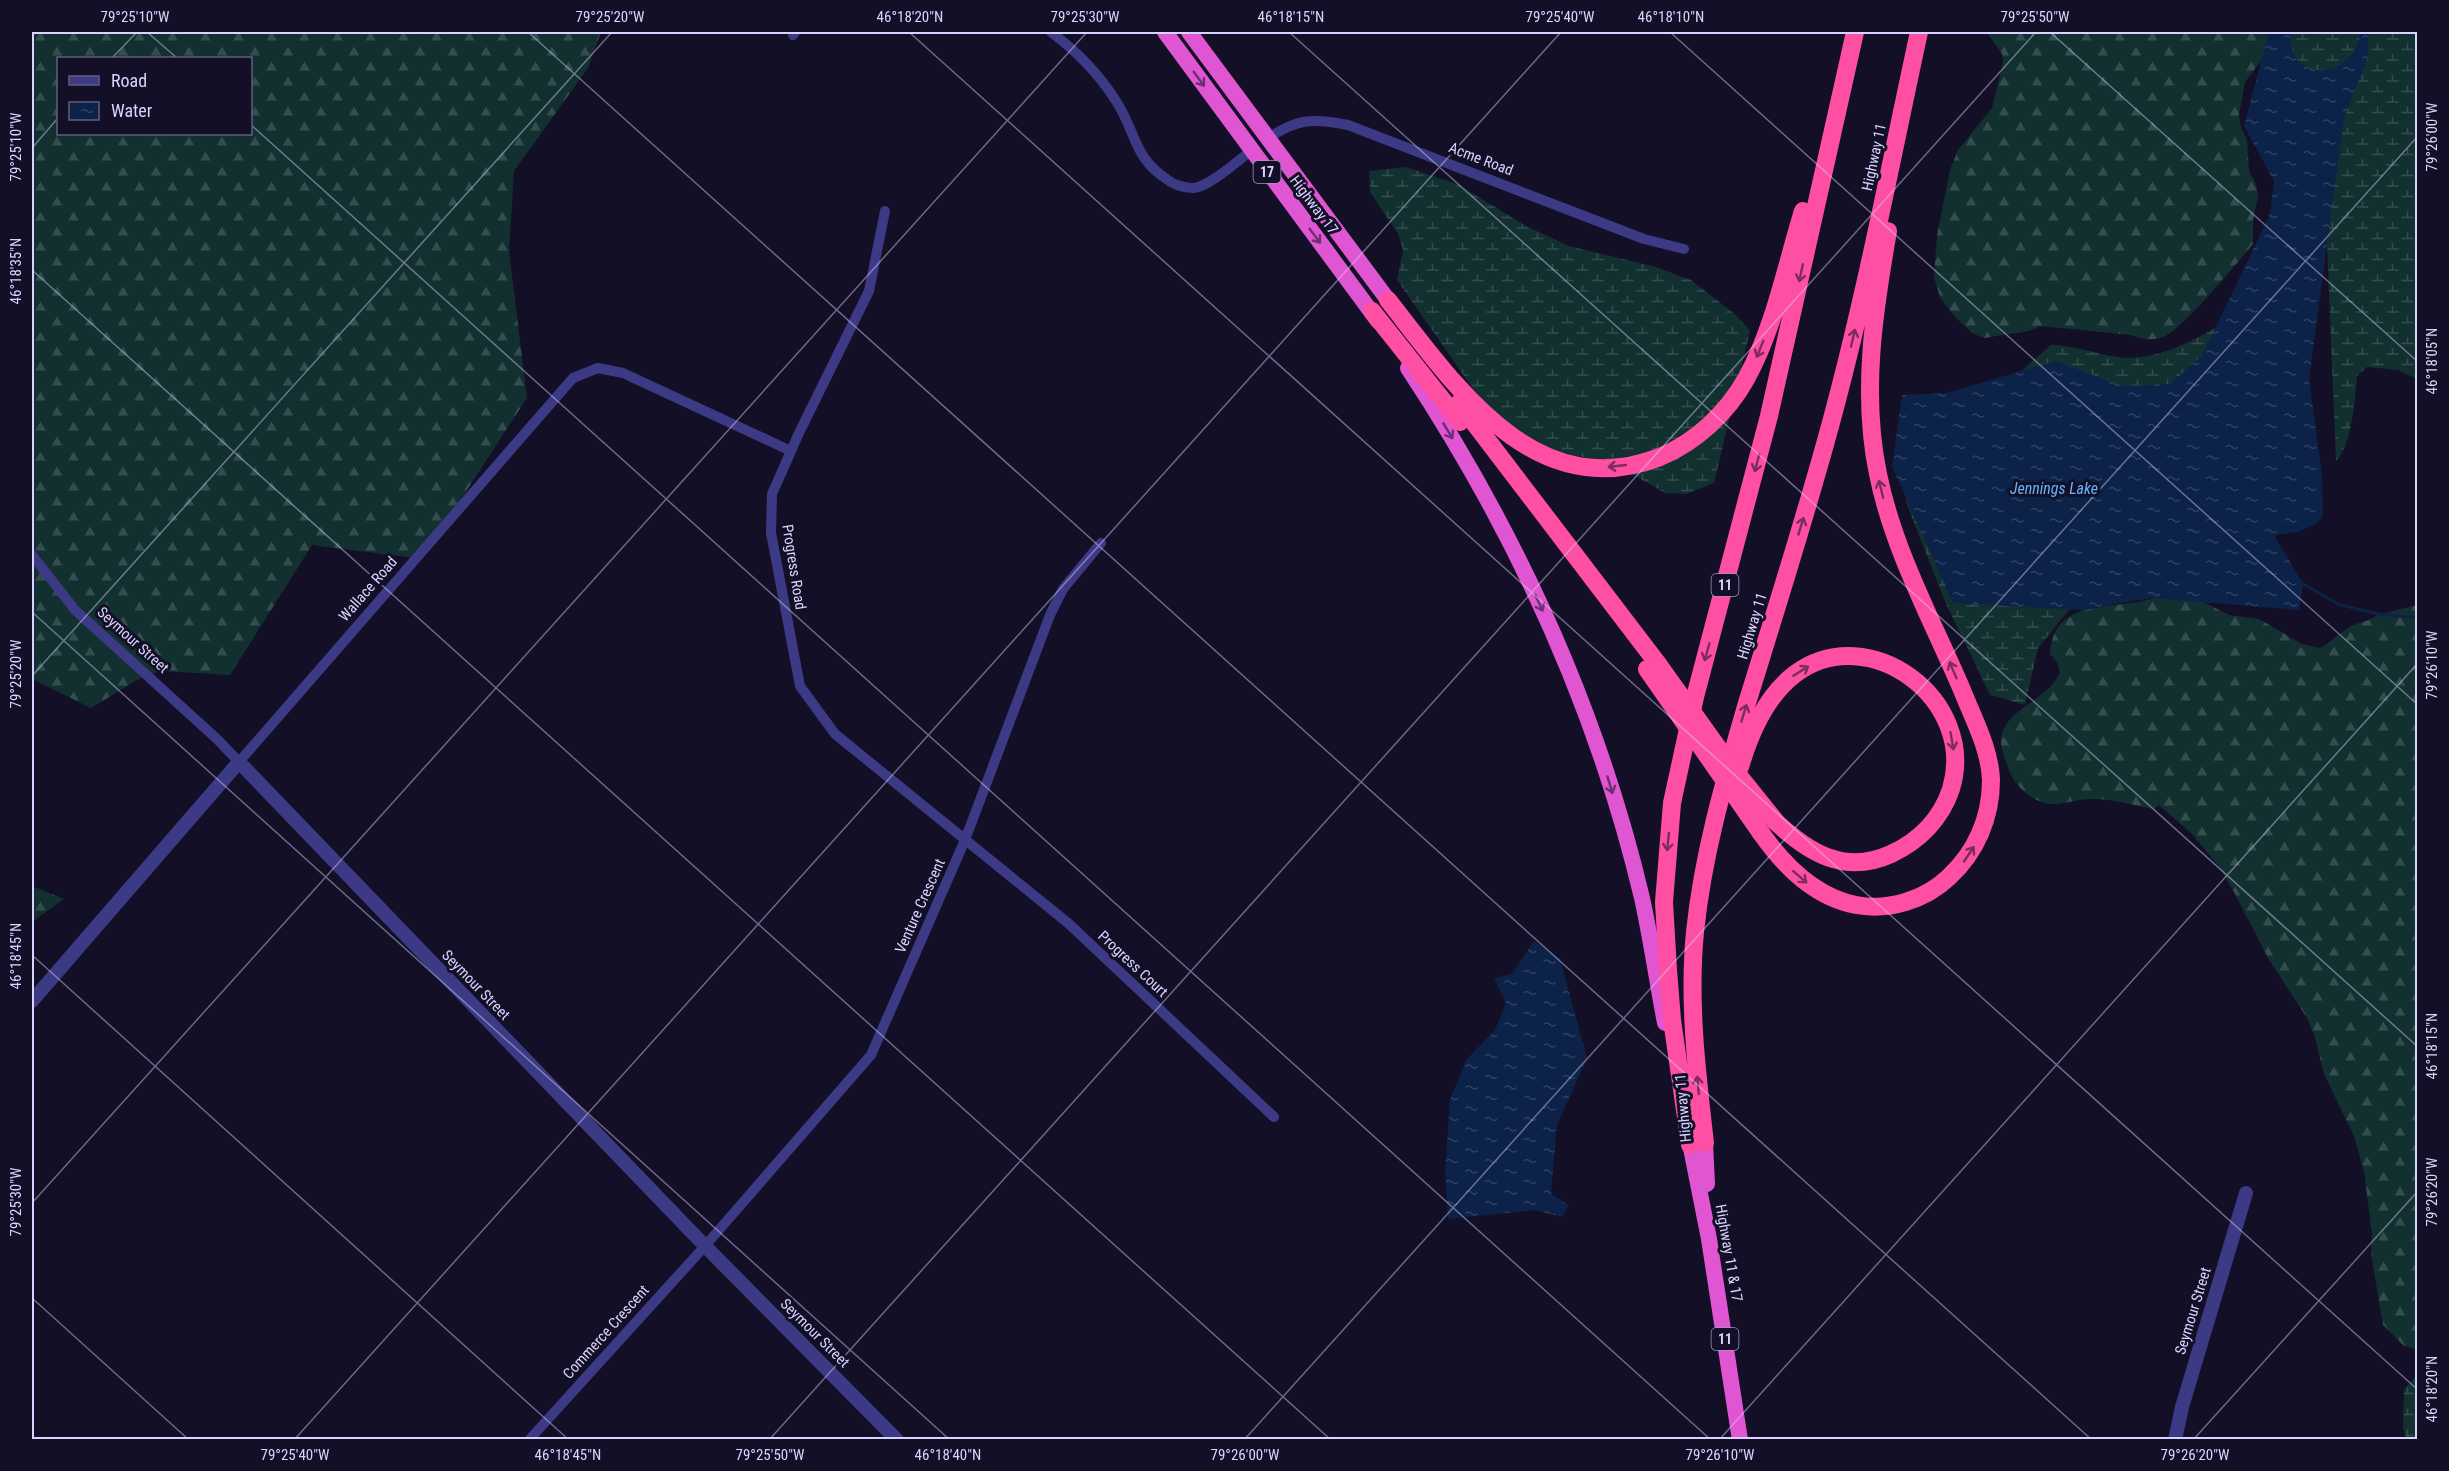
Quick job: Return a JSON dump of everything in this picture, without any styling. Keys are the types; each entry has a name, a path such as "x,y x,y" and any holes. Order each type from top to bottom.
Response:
{"highway":[{"name":"Highway 17","path":"1166,32 1251,151 1372,311 1466,460 1503,527 1550,626 1578,693 1607,777 1641,897 1697,1144"},
{"name":"Highway 17","path":"1189,32 1388,300"},
{"path":"1388,300 1467,397 1510,436 1537,453 1569,465 1603,468 1644,462 1680,447 1708,426 1729,406 1747,378 1760,350 1806,201 1854,32"},
{"name":"Highway 11","path":"1697,1144 1674,1030 1668,970 1664,902 1672,803 1695,697 1769,416 1854,32"},
{"path":"1388,300 1448,388 1652,666 1761,833 1783,862 1816,890 1845,903 1861,906 1890,906 1905,903 1932,890 1958,869 1977,842 1987,812 1991,779 1983,744 1887,511 1875,459 1871,423 1869,383 1875,315 1903,148 1919,32"},
{"name":"Highway 11","path":"1697,1144 1693,966 1695,933 1706,857 1717,808 1820,465 1849,357 1919,32"},
{"path":"1251,151 1267,139"},
{"path":"1372,311 1420,370 1536,520 1731,766 1776,822 1805,848 1835,860 1851,862 1884,857 1913,842 1934,822 1942,810 1953,782 1955,764 1951,731 1936,700 1925,688 1898,669 1867,658 1823,660 1802,670 1784,684 1764,708 1743,755 1695,933"},
{"name":"Highway 11 & 17","path":"1697,1144 1740,1440"}],"street":[{"path":"1051,32 1074,49 1117,102 1148,164 1171,182 1194,188 1205,184 1251,151"},
{"name":"Acme Road","path":"1267,139 1279,130 1304,120 1325,120 1348,125 1644,239 1684,249"},
{"name":"Progress Road","path":"885,212 869,291 772,494 771,533 800,686 834,734 965,840"},
{"name":"Wallace Road","path":"32,1001 573,378 598,368 622,373 791,451"},
{"name":"Venture Crescent","path":"705,1246 871,1055 965,840 1050,615 1063,589 1101,543"},
{"name":"Seymour Street","path":"32,555 75,610 217,739 705,1246 897,1440"},
{"name":"Progress Court","path":"965,840 1068,923 1274,1117"},
{"name":"Seymour Street","path":"2175,1440 2182,1407 2246,1193"},
{"name":"Commerce Crescent","path":"530,1440 705,1246"}],"green space":[{"path":"32,32 601,32 588,68 514,171 509,251 527,398 422,559 312,545 230,675 160,671 137,680 91,708 32,679"},
{"path":"1987,32 2272,32 2261,61 2245,82 2239,115 2247,140 2249,171 2256,184 2258,197 2253,220 2253,244 2182,323 2163,337 2147,339 2131,335 2040,326 2029,331 1984,338 1972,333 1955,317 1940,297 1934,277 1937,235 1950,170 1958,150 1992,108 2003,63 2002,54"},
{"path":"2282,32 2417,32 2417,379 2398,370 2367,367 2357,376 2349,433 2346,444 2336,461 2322,123"},
{"path":"1406,167 1457,184 1526,226 1569,246 1656,267 1691,280 1736,315 1750,331 1714,483 1686,494 1665,493 1613,463 1522,445 1508,439 1397,280 1403,250 1398,234 1370,192 1369,171"},
{"path":"2222,324 2073,605 2038,648 2025,705 1990,695 1946,604 1906,502 2005,385 2051,345 2074,347 2126,358 2141,357 2183,345"},
{"path":"2154,598 2196,598 2229,615 2259,619 2302,644 2320,648 2353,625 2377,615 2417,605 2417,1350 2404,1346 2383,1325 2371,1254 2372,1233 2364,1172 2354,1136 2324,1074 2315,1037 2307,1018 2268,958 2220,868 2192,834 2159,805 2154,809 2098,799 2055,804 2044,803 2021,789 2009,772 2001,746 2003,732 2008,722 2054,683 2059,674 2056,661 2050,654 2054,635 2062,622 2088,609"},
{"path":"32,886 64,899 32,922"},
{"path":"2417,1375 2417,1439 2406,1439 2403,1427 2404,1389"}],"water":[{"name":"Jennings Lake","path":"2269,32 2291,32 2292,48 2298,60 2308,68 2320,70 2333,68 2345,61 2355,49 2361,32 2369,32 2367,60 2344,118 2309,379 2322,475 2323,515 2318,523 2298,532 2275,537 2303,584 2299,610 2150,598 2082,610 1953,603 1892,467 1902,395 1947,393 2055,361 2123,386 2170,384 2202,356 2270,214 2274,181 2244,126"},
{"path":"1534,941 1560,959 1587,1058 1557,1125 1551,1194 1569,1205 1562,1217 1535,1210 1448,1219 1445,1171 1450,1100 1466,1060 1495,1030 1506,1003 1494,978 1512,974"}],"waterway":[{"path":"2303,584 2340,605 2379,614 2418,618"}]}
